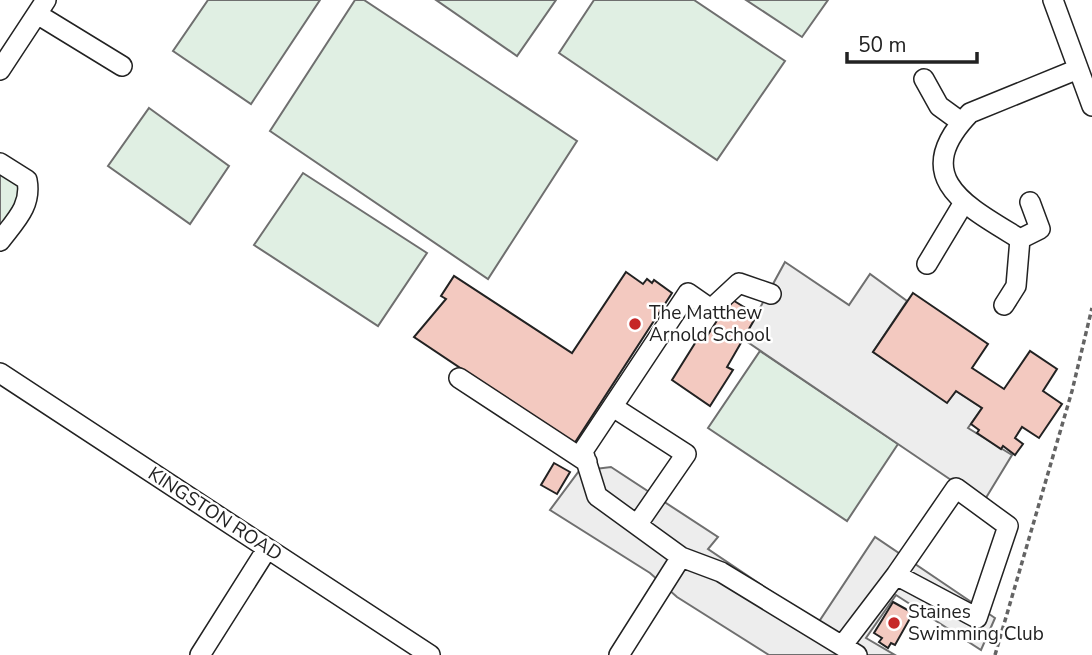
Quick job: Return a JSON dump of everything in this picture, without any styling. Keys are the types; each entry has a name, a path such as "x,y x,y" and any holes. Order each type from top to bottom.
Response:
{"street":[{"path":"1053,0 1091,99"},
{"path":"0,70 42,7 122,66"},
{"path":"1020,239 963,204 953,194 945,160 948,143 970,113 1078,69"},
{"path":"924,79 939,106 961,122"},
{"path":"0,163 27,180 29,193 27,205 0,240"},
{"path":"1020,239 1040,229 1030,202"},
{"path":"928,264 963,204"},
{"path":"1004,305 1016,286 1020,239"},
{"path":"771,294 739,283 711,309 688,293 583,451 597,496 681,556 729,576 849,650 896,575 956,488 1008,526 977,618 896,575"},
{"name":"KINGSTON ROAD","path":"0,373 430,655"},
{"path":"459,378 587,462"},
{"path":"612,407 686,454 638,525"},
{"path":"200,655 267,549"},
{"path":"619,655 681,556"}],"path":[{"path":"995,655 1072,391 1092,308"}],"green space":[{"path":"208,0 320,0 251,104 173,51"},
{"path":"355,0 364,0 577,141 488,279 270,131"},
{"path":"436,0 556,0 517,56"},
{"path":"594,0 694,0 785,61 717,160 559,53"},
{"path":"746,0 828,0 802,37"},
{"path":"149,108 229,166 190,224 108,166"},
{"path":"0,169 24,190 0,228"},
{"path":"303,173 427,253 378,326 254,245"},
{"path":"760,351 898,444 847,521 708,428"}],"shaded area":[{"path":"785,262 849,305 870,274 907,301 873,352 947,402 956,391 982,408 968,428 1012,455 981,506 951,480 743,339"},
{"path":"611,467 718,537 708,549 818,623 875,537 995,618 981,650 896,595 866,638 895,655 769,655 677,597 650,573 550,510 579,471"}],"building":[{"name":"The Matthew Arnold School","path":"626,272 643,284 647,279 652,283 654,280 672,293 574,444 414,337 446,299 441,296 454,276 572,353"},
{"path":"913,293 988,344 972,368 1004,389 1030,351 1057,369 1043,391 1062,404 1039,438 1022,427 1015,438 1023,444 1015,455 1003,446 1001,449 977,433 979,430 971,424 982,408 956,391 947,403 873,352"},
{"path":"731,299 757,315 727,367 733,370 710,406 672,380 702,332 707,336"},
{"path":"554,463 570,472 557,494 541,485"},
{"name":"Staines Swimming Club","path":"893,602 913,613 895,645 891,643 888,648 879,642 882,638 874,633"}],"place":[{"name":"The Matthew Arnold School","path":"635,324"},
{"name":"Staines Swimming Club","path":"894,623"}]}
